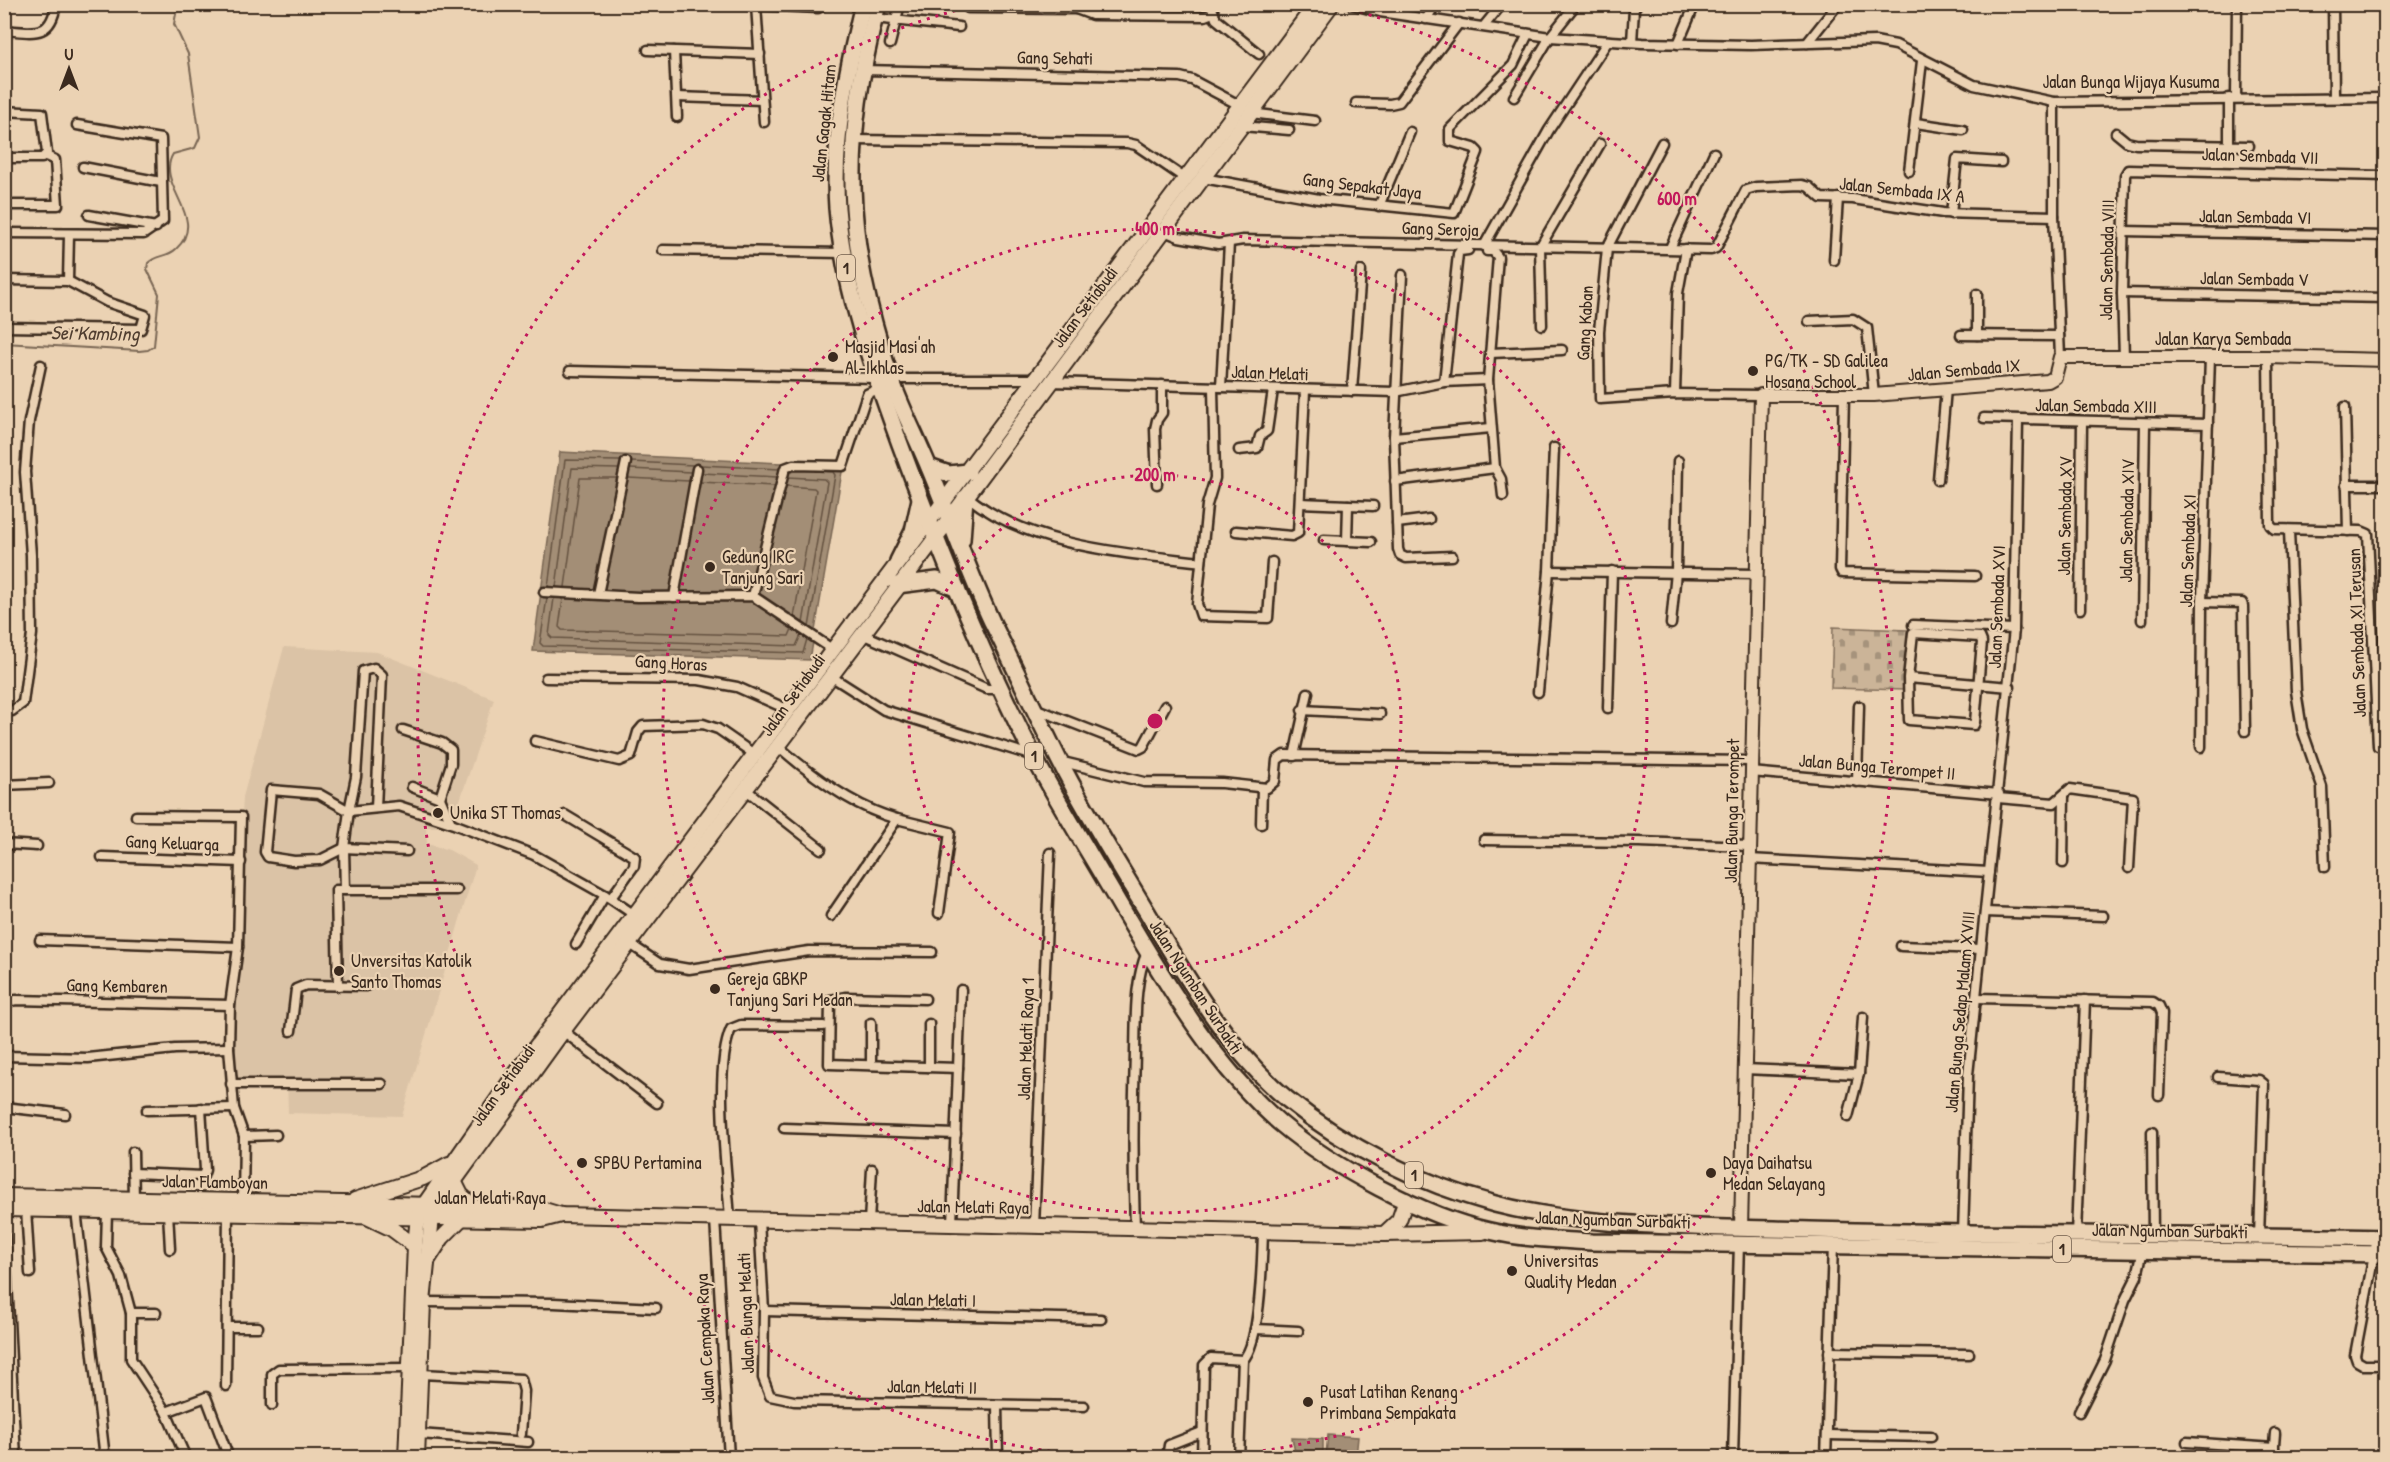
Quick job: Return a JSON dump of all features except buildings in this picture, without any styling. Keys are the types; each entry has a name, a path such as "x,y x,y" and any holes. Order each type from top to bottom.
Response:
{"highway":[{"name":"Jalan Gagak Hitam","path":"863,4 848,68 837,159 837,206 843,253 853,304 882,382 920,499 933,528"},
{"name":"Jalan Gagak Hitam","path":"876,11 862,70 853,140 850,183 858,253 882,382 929,467 947,511"},
{"path":"929,467 949,474 968,472"},
{"path":"962,550 966,497"},
{"path":"898,561 913,531 920,499"},
{"name":"Jalan Ngumban Surbakti","path":"947,511 983,602 1059,761 1173,954 1246,1057 1285,1098 1382,1160 1435,1185 1502,1206 1576,1220 1833,1245 2380,1254"},
{"name":"Jalan Ngumban Surbakti","path":"933,528 1001,689 1034,756 1182,1007 1228,1071 1264,1109 1303,1140 1367,1180 1406,1200 1440,1215 1490,1232 1592,1242 1740,1235 1963,1233 2381,1238"},
{"path":"897,585 937,580 957,589"},
{"path":"1152,957 1173,954"}],"main road":[{"name":"Jalan Setiabudi","path":"417,1458 419,1434 415,1371 415,1246 428,1211 453,1162 511,1080 754,754 773,741 862,634 897,585 933,528 947,511 968,472 1044,380 1130,265 1186,179 1246,109 1270,62 1316,4"},
{"name":"Jalan Setiabudi","path":"1270,62 1332,4"},
{"name":"Jalan Setiabudi","path":"1130,265 1164,231 1242,126 1246,109"},
{"name":"Jalan Setiabudi","path":"947,511 966,497 1044,380"},
{"name":"Jalan Setiabudi","path":"406,1457 427,1262 428,1211 454,1181 524,1089 563,1031 646,924 745,789 789,710 832,649 898,561 933,528"},
{"path":"511,1080 524,1089"},
{"path":"345,1203 423,1178 453,1162"},
{"path":"454,1181 461,1195 473,1206"},
{"name":"Jalan Flamboyan","path":"4,1196 243,1201 281,1208 361,1215 428,1211"},
{"path":"1384,1234 1399,1220 1406,1200"},
{"name":"Jalan Flamboyan","path":"4,1209 228,1213 345,1203 428,1211"},
{"name":"Jalan Melati Raya","path":"428,1211 473,1206 541,1209 561,1215 715,1219 1263,1232 1384,1234 1490,1232"},
{"name":"Jalan Melati Raya","path":"428,1211 462,1218 542,1220 561,1215"},
{"path":"361,1215 392,1229 415,1246"},
{"path":"427,1262 442,1238 462,1218"}],"street":[{"path":"4,30 36,32 44,30 52,21 56,4"},
{"path":"731,4 823,6"},
{"path":"890,44 900,4"},
{"path":"968,8 1076,9 1091,4"},
{"name":"Jalan Bunga Wijaya Kusuma","path":"1351,4 1380,12 1550,37 1678,44 1875,41 1896,45 1974,85 2054,102 2232,98 2385,98"},
{"path":"1426,19 1437,4"},
{"path":"1484,26 1502,4"},
{"path":"1514,97 1550,37 1576,4"},
{"path":"1632,42 1634,9 1637,4"},
{"path":"1678,44 1695,4"},
{"path":"1807,43 1838,4"},
{"path":"2229,145 2237,4"},
{"path":"2333,4 2334,97"},
{"path":"756,5 764,122"},
{"path":"1076,9 1092,15 1205,16 1211,8 1216,19 1270,62"},
{"path":"876,11 895,21 959,27"},
{"path":"1356,103 1399,102 1459,23"},
{"name":"Gang Sepakat Jaya","path":"1203,178 1319,199 1456,212 1478,154 1476,148 1450,141 1450,129 1513,65 1528,34"},
{"path":"1484,246 1549,130 1608,40"},
{"path":"648,50 760,54"},
{"path":"674,51 677,117"},
{"path":"1909,171 1922,60"},
{"name":"Gang Sehati","path":"862,70 1180,77 1192,80 1246,109"},
{"path":"677,97 762,100"},
{"path":"2054,102 2054,216 2060,357"},
{"path":"1246,109 1315,121"},
{"path":"4,111 42,113 46,156"},
{"path":"1916,123 1963,130"},
{"path":"4,233 144,234 163,221 161,139 77,125"},
{"path":"1242,126 1288,130"},
{"path":"1379,206 1410,132"},
{"path":"2116,133 2127,142 2136,144 2249,146"},
{"path":"853,140 1127,143 1136,145 1186,179"},
{"path":"1607,248 1662,143"},
{"path":"1542,325 1540,247 1599,144"},
{"path":"1670,248 1714,153"},
{"path":"4,158 46,156 55,160 58,205 4,205"},
{"path":"1951,214 1956,159 2001,162"},
{"path":"83,167 161,182"},
{"name":"Jalan Sembada VII","path":"2134,168 2385,176"},
{"name":"Jalan Sembada VIII","path":"2124,357 2122,293 2125,175 2134,168"},
{"name":"Jalan Sembada IX A","path":"1716,248 1746,190 1750,188 1806,186 1819,196 1951,214 2054,216"},
{"path":"1833,260 1838,198"},
{"path":"89,215 156,227"},
{"name":"Gang Seroja","path":"1164,231 1198,241 1229,243 1255,240 1540,247 1716,248"},
{"name":"Jalan Sembada VI","path":"2123,231 2385,236"},
{"path":"68,281 69,235"},
{"path":"1229,243 1217,387 1215,478 1207,504 1197,604 1200,616 1261,619 1270,615 1272,562"},
{"name":"Gang Kaban","path":"1600,399 1599,332 1607,248"},
{"path":"1675,394 1678,291 1686,263 1686,249"},
{"path":"663,250 843,253"},
{"path":"1444,382 1460,251 1497,253 1488,380 1495,468 1501,480 1503,496"},
{"path":"1352,392 1361,271"},
{"path":"1402,275 1400,352 1395,392 1394,437 1400,555 1406,558 1452,556"},
{"path":"4,280 68,281 107,302 144,315 141,329 4,327"},
{"name":"Jalan Sembada V","path":"2122,293 2385,298"},
{"path":"1977,294 1977,335"},
{"path":"1809,321 1853,319 1867,328 1874,395"},
{"path":"1961,335 2059,336"},
{"path":"1490,353 1562,350"},
{"name":"Jalan Sembada IX","path":"1600,399 1675,394 1874,395 2048,381 2055,377 2060,357"},
{"name":"Jalan Karya Sembada","path":"2060,357 2268,357 2385,360"},
{"name":"Jalan Sembada XI","path":"2201,747 2202,602 2210,357"},
{"path":"2268,357 2269,519 2274,529 2348,531 2345,406"},
{"path":"4,711 12,711 23,703 29,666 32,591 25,472 29,421 41,365"},
{"name":"Jalan Melati","path":"570,371 882,382 1044,380 1352,392 1395,392 1444,382 1488,380"},
{"path":"753,596 785,468 793,465 843,466 867,394 882,382"},
{"path":"1157,484 1155,429 1156,420 1162,413 1162,385"},
{"path":"1938,480 1946,389"},
{"path":"1239,450 1257,448 1260,436 1267,431 1273,390"},
{"path":"1236,531 1295,536 1299,531 1305,391"},
{"name":"Jalan Bunga Terompet","path":"1740,1235 1761,395"},
{"path":"1844,396 1840,569 1842,573 1975,576"},
{"name":"Jalan Sembada XIII","path":"1984,418 2018,421 2208,424"},
{"name":"Jalan Sembada XVI","path":"1999,796 2014,629 2018,421"},
{"name":"Jalan Sembada XV","path":"2080,609 2082,422"},
{"name":"Jalan Sembada XIV","path":"2142,620 2145,423"},
{"path":"1394,437 1491,428"},
{"path":"1538,692 1549,571 1554,448"},
{"path":"1671,624 1676,572 1678,461"},
{"path":"598,594 626,462"},
{"path":"1395,481 1495,468"},
{"path":"674,597 697,469"},
{"path":"2346,485 2385,485"},
{"path":"966,497 988,512 1030,532 1111,549 1201,562"},
{"path":"1300,503 1373,506"},
{"path":"1347,541 1348,505"},
{"path":"1397,523 1429,519"},
{"path":"2289,531 2296,691 2301,729 2322,786 2325,867"},
{"name":"Jalan Sembada XI Terusan","path":"2348,531 2366,532 2370,537 2378,746 2385,746"},
{"path":"1324,540 1371,542"},
{"path":"1549,571 1756,574"},
{"path":"1608,708 1612,571"},
{"path":"544,592 674,597 753,596 832,649"},
{"path":"2202,602 2241,603 2243,606 2245,731"},
{"path":"1913,625 2014,629"},
{"path":"1913,633 1980,637 1982,642 1977,684 1974,725 1911,722 1908,717 1908,678 1913,633"},
{"path":"862,634 987,689 1001,689"},
{"path":"345,890 344,848 356,777 363,671 374,668 382,675 376,808"},
{"path":"829,675 884,710 1034,756"},
{"name":"Gang Horas","path":"546,678 699,680 737,687 789,710"},
{"path":"1908,678 2010,687"},
{"path":"1059,761 1144,782 1222,783 1262,788 1274,784 1277,760 1284,756 1294,756 1302,710 1308,693"},
{"path":"1034,708 1139,749 1143,747 1165,706"},
{"path":"1857,782 1859,706"},
{"path":"1302,710 1380,714"},
{"path":"535,741 619,762 631,756 638,732 643,726 703,724 718,729 754,754"},
{"path":"403,730 442,743 451,750 451,764 440,798 451,823"},
{"path":"773,741 794,760 854,801 897,819 950,832 951,841 939,913"},
{"name":"Jalan Bunga Terompet II","path":"1294,756 1751,767 1857,782 2054,802 2072,789 2133,798 2129,868"},
{"path":"4,784 49,783"},
{"path":"412,788 440,798"},
{"path":"1261,824 1262,788"},
{"path":"745,789 821,849"},
{"path":"406,851 344,848 320,860 294,861 268,857 264,849 269,794 272,790 319,794 349,811 399,806 451,823 534,855 608,897 646,924"},
{"name":"Jalan Bunga Sedap Malam XVIII","path":"1963,1233 1968,1075 1980,949 1999,796"},
{"path":"2063,863 2064,796"},
{"path":"565,815 635,857 634,867 608,897 576,944"},
{"path":"136,816 240,816 238,947 230,1005 229,1048 234,1108 244,1136 243,1201"},
{"path":"831,916 897,819"},
{"path":"1484,840 1749,853 1989,872"},
{"path":"4,844 37,846"},
{"name":"Jalan Melati Raya 1","path":"1034,1226 1050,853"},
{"name":"Gang Keluarga","path":"102,857 241,862"},
{"path":"338,986 335,892 345,890 457,890"},
{"path":"1985,912 2103,916"},
{"path":"40,940 238,947"},
{"path":"630,944 660,964 689,969 809,951 933,952"},
{"path":"1901,946 1980,949"},
{"path":"1135,1229 1133,1160 1136,1011 1140,969 1152,957"},
{"path":"291,1031 296,988 306,985 366,987"},
{"path":"952,1224 962,990"},
{"path":"925,999 845,997 830,1000 829,1064 958,1068"},
{"path":"1977,998 2146,1000 2160,1005 2162,1013 2159,1095"},
{"name":"Gang Kembaren","path":"4,1003 16,1000 230,1005"},
{"path":"2076,1235 2085,1000"},
{"path":"1848,1117 1860,1074 1863,1017"},
{"path":"871,1023 871,1065"},
{"path":"929,1024 930,1067"},
{"path":"730,1219 723,1121 724,1060 726,1041 731,1029 741,1025 823,1026"},
{"path":"563,1031 657,1103"},
{"path":"4,1056 88,1058 175,1049 229,1048"},
{"path":"1744,1068 1860,1074"},
{"path":"2218,1077 2259,1080 2264,1084 2259,1237"},
{"path":"231,1084 381,1084"},
{"path":"4,1107 66,1114"},
{"path":"133,1173 203,1176 206,1170 201,1108"},
{"path":"147,1110 234,1108"},
{"path":"784,1128 956,1134"},
{"path":"2152,1132 2153,1236"},
{"path":"244,1136 276,1135"},
{"path":"133,1152 134,1199"},
{"path":"869,1222 872,1169"},
{"path":"26,1209 30,1273"},
{"path":"76,1210 105,1458"},
{"path":"106,1210 106,1247 121,1276 130,1314 131,1359 166,1412 186,1458"},
{"path":"168,1212 170,1249"},
{"path":"226,1386 228,1213"},
{"name":"Jalan Cempaka Raya","path":"715,1219 729,1458"},
{"name":"Jalan Bunga Melati","path":"759,1220 764,1311 763,1378 770,1396 779,1398"},
{"path":"4,1221 16,1458"},
{"path":"1239,1458 1243,1360 1248,1355 1255,1329 1263,1232"},
{"path":"1733,1458 1740,1235"},
{"path":"2381,1238 2380,1254 2355,1355 2357,1361 2364,1365 2385,1365"},
{"path":"1826,1458 1833,1245"},
{"path":"2079,1412 2105,1360 2125,1300 2137,1276 2143,1250"},
{"path":"423,1302 543,1303 656,1308"},
{"name":"Jalan Melati I","path":"764,1311 1101,1319"},
{"path":"130,1314 156,1312"},
{"path":"227,1327 258,1327"},
{"path":"1255,1329 1298,1331"},
{"path":"1829,1352 1969,1354"},
{"path":"1202,1458 1204,1365 1211,1358 1243,1360"},
{"path":"272,1405 272,1374 279,1369 415,1371 520,1379 524,1391 521,1434"},
{"path":"166,1412 206,1397 229,1458"},
{"name":"Jalan Melati II","path":"779,1398 794,1401 1084,1406"},
{"path":"997,1404 998,1458"},
{"path":"1167,1458 1169,1445 1202,1432"},
{"path":"2273,1458 2275,1433"},
{"path":"419,1434 528,1442"},
{"path":"1827,1435 1930,1437"},
{"path":"2187,1442 2274,1448"},
{"path":"395,1458 406,1457"}],"shaded area":[{"name":"Unversitas Katolik Santo Thomas","path":"284,647 377,652 494,699 451,827 426,827 427,844 449,850 476,865 402,1116 288,1113 287,1078 227,1077 243,797"}],"green space":[{"path":"1833,627 1907,630 1905,690 1831,688"}],"water":[{"path":"560,452 843,466 810,660 533,651"},
{"path":"1328,1435 1358,1437 1356,1457 1326,1454"},
{"path":"1292,1438 1323,1439 1323,1454 1295,1452"}],"waterway":[{"name":"Sei Kambing","path":"4,343 139,351 148,350 154,346 159,294 147,269 148,263 176,249 185,237 187,225 185,213 170,178 169,166 173,154 195,148 200,137 188,54 174,24 178,4"}],"place":[{"name":"Masjid Masi'ah Al-Ikhlas","path":"833,357"},
{"name":"PG/TK - SD Galilea Hosana School","path":"1753,371"},
{"name":"Gedung IRC Tanjung Sari","path":"710,567"},
{"name":"Unika ST Thomas","path":"438,813"},
{"name":"Unversitas Katolik Santo Thomas","path":"339,971"},
{"name":"Gereja GBKP Tanjung Sari Medan","path":"715,989"},
{"name":"SPBU Pertamina","path":"582,1163"},
{"name":"Daya Daihatsu Medan Selayang","path":"1711,1173"},
{"name":"Universitas Quality Medan","path":"1512,1271"},
{"name":"Pusat Latihan Renang Primbana Sempakata","path":"1308,1402"}]}
